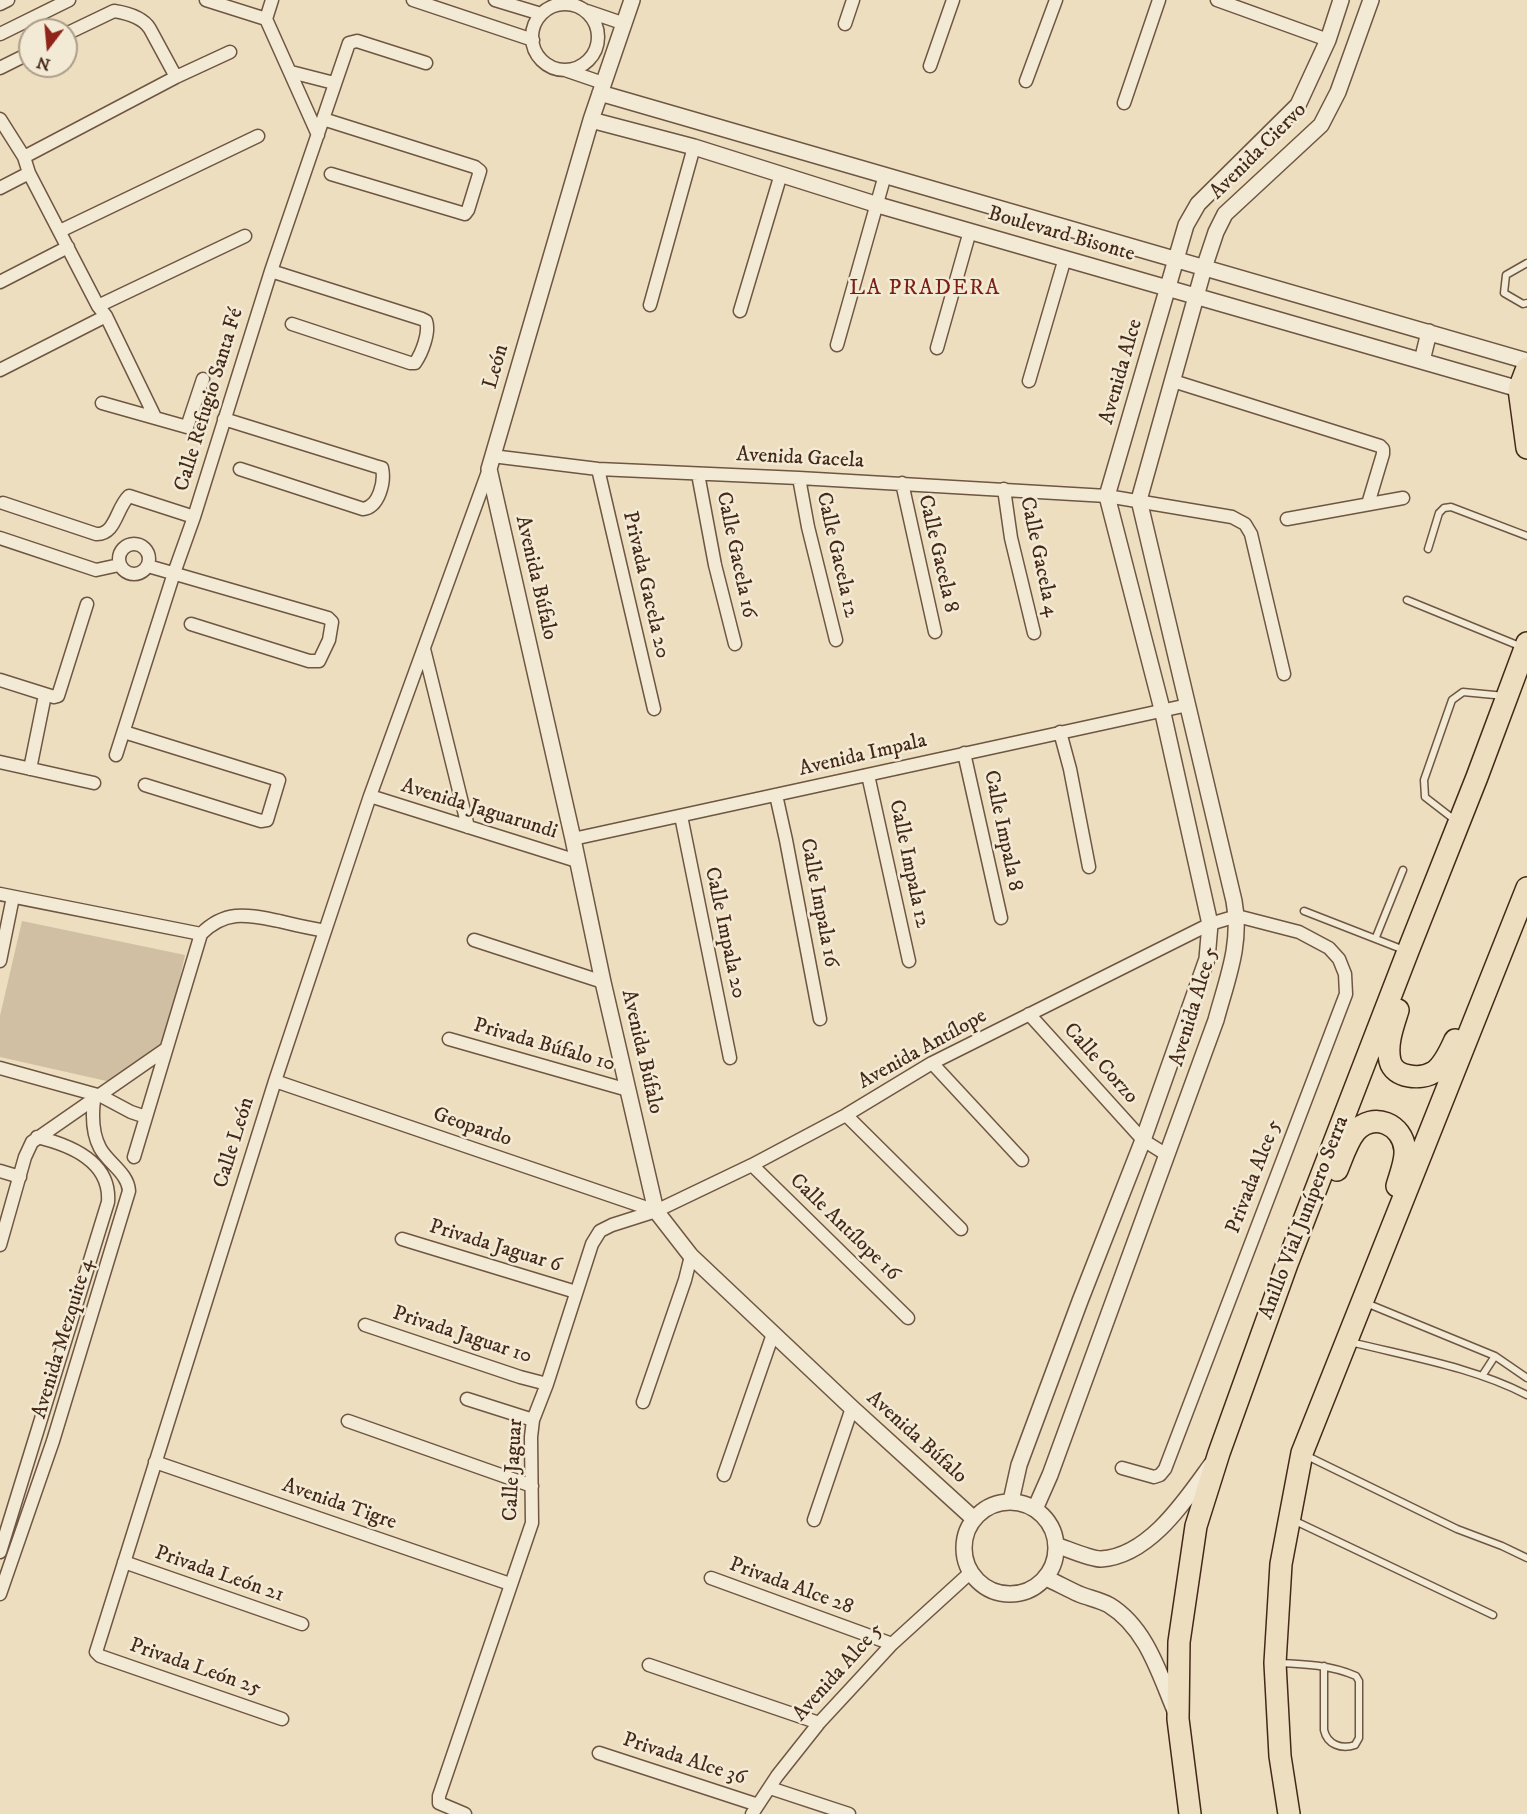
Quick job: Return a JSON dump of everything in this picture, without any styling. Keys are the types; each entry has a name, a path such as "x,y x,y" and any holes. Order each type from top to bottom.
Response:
{"highway":[{"path":"1527,368 1519,389 1527,448"},
{"name":"Anillo Vial Junípero Serra","path":"1190,1814 1178,1719 1179,1642 1196,1526 1219,1453 1287,1264 1526,646"},
{"path":"1442,866 1390,1038 1390,1062 1394,1070 1401,1074 1419,1076 1434,1072 1441,1064 1449,1054 1509,933"},
{"path":"1289,1814 1280,1756 1275,1663 1281,1564 1302,1453 1527,888"},
{"path":"1287,1264 1316,1214 1354,1133 1374,1121 1386,1123 1399,1131 1406,1152 1363,1302"}],"street":[{"path":"0,4 8,0"},
{"path":"0,34 69,0"},
{"path":"206,0 266,19"},
{"path":"272,0 266,19 318,135"},
{"path":"412,0 532,40"},
{"path":"495,0 541,14"},
{"name":"León","path":"424,649 491,463 591,120 622,23 632,0"},
{"path":"845,24 853,0"},
{"path":"930,66 953,0"},
{"path":"1026,81 1056,0"},
{"path":"1124,103 1159,0"},
{"path":"1217,0 1328,40"},
{"name":"Avenida Ciervo","path":"1176,260 1191,213 1222,179 1298,105 1328,40 1341,0"},
{"name":"Avenida Ciervo","path":"1204,268 1225,214 1321,124 1338,92 1371,0"},
{"path":"602,88 564,69 546,64 532,40 533,31 541,14 548,9 566,4 622,23"},
{"path":"564,69 573,69 589,59 598,43 596,24 584,10"},
{"path":"78,28 114,11 141,19 150,28 176,77"},
{"name":"Calle Refugio Santa Fé","path":"116,755 271,271 349,43 357,41 426,63"},
{"path":"24,157 176,77 230,52"},
{"path":"0,68 18,58"},
{"path":"291,72 334,83"},
{"name":"Boulevard Bisonte","path":"602,88 885,175 1527,360"},
{"path":"323,119 475,166 480,171 465,214 331,174"},
{"name":"Boulevard Bisonte","path":"591,120 694,147 970,231 1519,389"},
{"path":"2,126 24,157 29,173 98,306 106,316 155,417"},
{"path":"60,231 258,136"},
{"path":"650,305 694,147"},
{"path":"0,188 29,173"},
{"path":"740,311 781,174"},
{"path":"837,345 885,175"},
{"path":"937,348 970,231"},
{"path":"98,306 245,236"},
{"path":"0,282 68,247"},
{"path":"1029,381 1065,258"},
{"name":"Avenida Alce","path":"1107,496 1176,260"},
{"path":"1139,501 1204,268"},
{"path":"271,271 422,319 428,326 420,356 415,363 410,363 292,324"},
{"path":"0,370 106,316"},
{"path":"1422,361 1429,332"},
{"path":"102,403 187,427 203,379"},
{"path":"1173,381 1380,446 1383,454 1368,504"},
{"path":"224,418 382,468 383,476 375,502 370,508 363,509 240,470"},
{"name":"Avenida Gacela","path":"491,463 902,483 1107,496 1232,517 1245,524 1251,534 1284,674"},
{"name":"Avenida Búfalo","path":"491,463 603,982 657,1211 691,1256 974,1519"},
{"name":"Privada Gacela 20","path":"598,469 654,709"},
{"name":"Calle Gacela 16","path":"698,474 715,566 735,644"},
{"name":"Calle Gacela 12","path":"799,478 808,527 836,640"},
{"name":"Calle Gacela 8","path":"902,483 935,632"},
{"name":"Calle Gacela 4","path":"1004,489 1011,538 1034,633"},
{"path":"3,502 96,534 109,531 123,501 129,496 194,517"},
{"name":"Avenida Alce 5","path":"1011,1501 1019,1465 1143,1140 1207,959 1209,924 1162,709 1107,496"},
{"path":"1287,519 1403,498"},
{"name":"Avenida Alce 5","path":"1035,1509 1050,1475 1216,1020 1237,942 1237,916 1139,501"},
{"path":"0,538 96,570 119,565"},
{"path":"134,544 145,549 148,554 148,566 144,571 133,575 119,565 120,553 128,545 134,544"},
{"path":"148,566 328,618 332,622 329,640 319,661 309,661 191,624"},
{"path":"0,680 45,695 58,696 87,604"},
{"path":"424,649 468,827"},
{"name":"Calle León","path":"96,1652 275,1081 370,796 424,649"},
{"path":"30,769 45,695"},
{"name":"Avenida Impala","path":"573,839 1188,705"},
{"path":"124,732 279,780 267,820 261,821 145,785"},
{"path":"1060,732 1070,769 1089,867"},
{"name":"Calle Impala 8","path":"964,753 1001,918"},
{"path":"0,762 94,783"},
{"name":"Calle Impala 12","path":"868,775 909,961"},
{"name":"Calle Impala 16","path":"776,795 820,1019"},
{"name":"Avenida Jaguarundi","path":"370,796 577,861"},
{"name":"Calle Impala 20","path":"681,816 730,1058"},
{"path":"0,894 201,934"},
{"path":"0,961 13,897"},
{"path":"134,1157 201,934 225,917 246,914 325,932"},
{"name":"Avenida Antílope","path":"657,1211 752,1166 846,1115 932,1063 1209,924 1237,916"},
{"name":"Privada Alce 5","path":"1122,1468 1154,1478 1165,1469 1346,994 1346,974 1340,959 1329,948 1299,932 1237,916"},
{"path":"474,940 603,982"},
{"name":"Calle Corzo","path":"1029,1014 1143,1140 1167,1155"},
{"name":"Privada Búfalo 10","path":"450,1039 628,1090"},
{"path":"0,1245 27,1149 37,1137 98,1098 166,1049"},
{"path":"932,1063 1022,1161"},
{"path":"0,1068 98,1098 147,1117"},
{"name":"Geopardo","path":"275,1081 657,1211"},
{"name":"Avenida Mezquite 4","path":"0,1591 53,1441 129,1191 129,1183 99,1147 95,1136 93,1124 98,1098"},
{"path":"846,1115 961,1229"},
{"path":"37,1137 76,1151 88,1158 101,1172 112,1164"},
{"name":"Calle Antílope 16","path":"752,1166 908,1318"},
{"path":"0,1171 20,1177"},
{"name":"Avenida Mezquite 4","path":"0,1552 108,1202 107,1185 101,1172"},
{"name":"Calle Jaguar","path":"465,1814 439,1803 439,1796 532,1523 531,1437 533,1420 547,1384 592,1244 600,1231 657,1211"},
{"name":"Privada Jaguar 6","path":"402,1239 576,1292"},
{"path":"643,1402 691,1256"},
{"path":"86,1274 103,1279"},
{"name":"Privada Jaguar 10","path":"365,1325 547,1384"},
{"path":"724,1475 773,1334"},
{"path":"468,1399 533,1420"},
{"path":"814,1520 852,1408"},
{"path":"348,1421 532,1486"},
{"path":"37,1437 53,1441"},
{"path":"1056,1545 1099,1559 1131,1551 1152,1536 1186,1499 1219,1453"},
{"name":"Avenida Tigre","path":"155,1462 510,1584"},
{"path":"1011,1501 1035,1509 1046,1519 1053,1531 1056,1545 1055,1562 1046,1578 1032,1589 1016,1594 998,1593 982,1585 970,1572 964,1554 966,1536 974,1519 985,1510 1011,1501"},
{"name":"Privada León 21","path":"124,1562 302,1624"},
{"name":"Avenida Alce 5","path":"755,1809 819,1724 892,1644 970,1572"},
{"name":"Privada Alce 28","path":"711,1578 892,1644"},
{"path":"1046,1578 1076,1593 1109,1605 1130,1623 1143,1640 1153,1659 1178,1719"},
{"name":"Privada León 25","path":"96,1652 100,1656 282,1719"},
{"path":"649,1665 819,1724"},
{"name":"Privada Alce 36","path":"599,1753 755,1809"},
{"path":"770,1788 849,1814"}],"lane":[{"path":"1527,263 1506,275 1504,293 1523,304 1527,303"},
{"path":"1428,549 1439,513 1444,508 1451,507 1527,536"},
{"path":"1407,600 1526,646"},
{"path":"1459,823 1425,797 1424,780 1452,700 1463,692 1508,697"},
{"path":"1376,937 1403,870"},
{"path":"1304,911 1408,951"},
{"path":"1363,1302 1495,1356 1527,1378"},
{"path":"1347,1342 1482,1376 1508,1385 1527,1395"},
{"path":"1482,1376 1495,1356"},
{"path":"1302,1453 1457,1529 1527,1558"},
{"path":"1288,1518 1492,1615"},
{"path":"1275,1663 1324,1666 1356,1676 1359,1681 1359,1738 1355,1745 1349,1747 1332,1744 1326,1739 1324,1666"}],"shaded area":[{"path":"22,921 185,955 165,1044 111,1082 0,1057 0,1016"}],"district":[{"name":"LA PRADERA","path":"925,289"}]}
